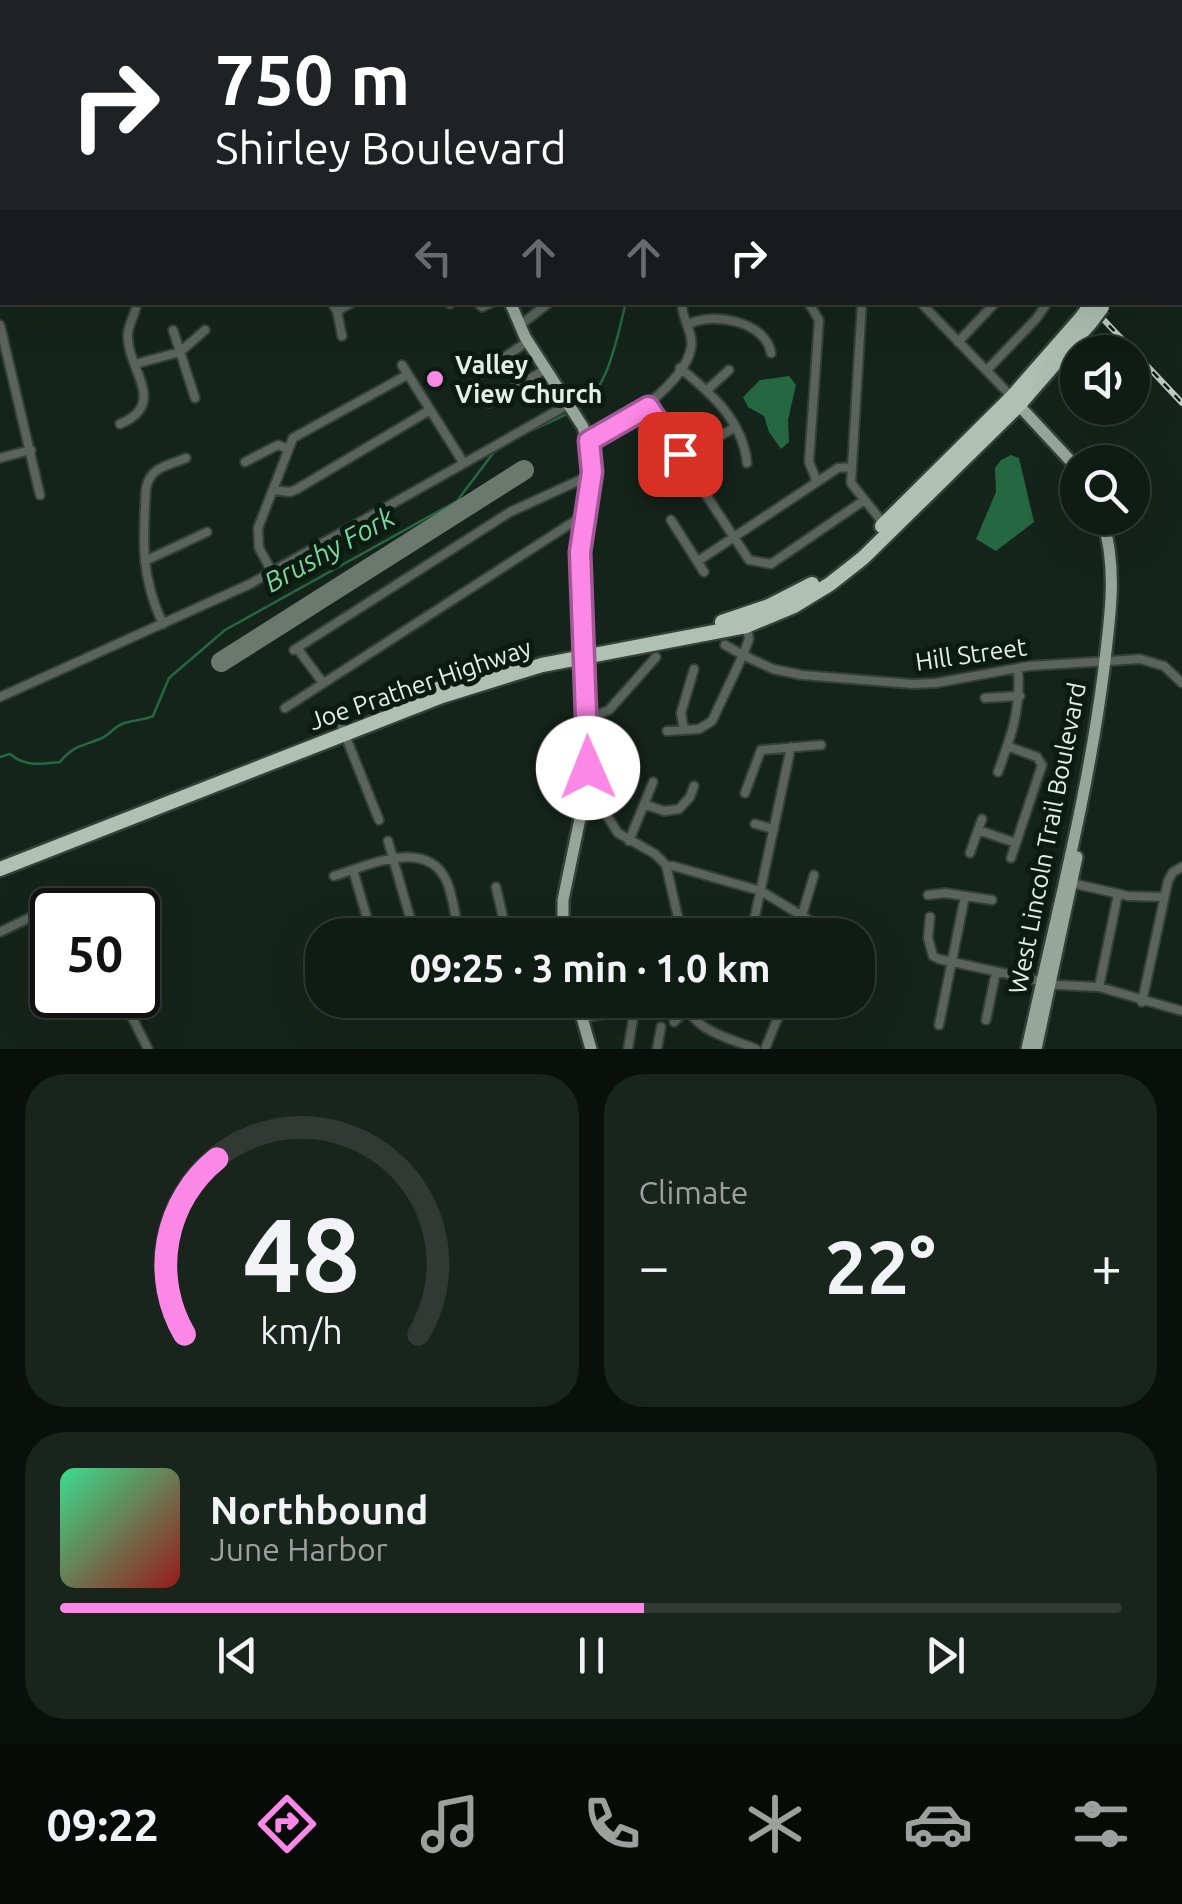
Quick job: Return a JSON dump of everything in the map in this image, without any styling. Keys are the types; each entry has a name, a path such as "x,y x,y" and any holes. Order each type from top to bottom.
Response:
{"highway":[{"name":"Joe Prather Highway","path":"0,869 472,675 745,621 794,606 845,573 1017,402 1099,305"},
{"name":"Joe Prather Highway","path":"745,621 824,576 1017,402"},
{"name":"Joe Prather Highway","path":"0,859 342,729"}],"main road":[{"path":"511,305 519,326 589,441 592,475 580,552 586,792 566,884 564,918"},
{"path":"1017,402 1060,446"},
{"name":"West Lincoln Trail Boulevard","path":"1027,1049 1068,882 1108,660 1112,573 1107,535"},
{"name":"West Lincoln Trail Boulevard","path":"1036,1049 1046,982"},
{"path":"583,1018 591,1049"}],"street":[{"path":"120,424 134,418 143,405 128,336 136,305"},
{"path":"519,326 546,305"},
{"path":"589,441 648,407 680,368 692,346 683,305"},
{"path":"810,305 819,320 809,462 817,482"},
{"path":"862,305 852,484 884,524"},
{"path":"923,305 1017,402"},
{"path":"958,342 993,305"},
{"path":"987,370 1046,305"},
{"path":"334,307 342,336"},
{"path":"686,324 714,317 758,331 766,336 772,353"},
{"path":"0,325 40,496"},
{"path":"173,330 195,398"},
{"path":"136,364 180,352 205,330"},
{"path":"480,375 528,341"},
{"path":"402,365 463,462"},
{"path":"680,368 707,390 735,428 746,448 747,463"},
{"path":"490,403 546,369"},
{"path":"707,390 729,370"},
{"path":"272,572 256,540 288,449 298,434 408,375"},
{"path":"648,407 749,560 770,564 864,501"},
{"path":"0,696 272,572 463,462 572,409"},
{"path":"272,490 297,489 430,410"},
{"path":"717,438 735,428"},
{"path":"244,462 278,445 288,449"},
{"path":"0,458 30,450"},
{"path":"163,624 149,594 145,561 148,479 157,469 186,458"},
{"path":"698,561 838,468 852,467"},
{"path":"323,683 295,649 510,512 592,475"},
{"path":"251,505 266,508"},
{"path":"285,708 584,515"},
{"path":"670,520 704,572"},
{"path":"145,561 207,532"},
{"path":"667,731 706,727 712,721 749,639 745,621"},
{"name":"Hill Street","path":"726,645 772,669 802,675 913,684 948,682 1018,668 1108,660 1152,661 1182,683"},
{"path":"587,719 606,713 656,656"},
{"path":"998,772 1018,717 1018,668"},
{"path":"684,730 682,713 694,669"},
{"path":"985,698 1020,696"},
{"path":"342,729 379,820"},
{"path":"745,793 761,750 820,745"},
{"path":"1008,746 1037,757 1042,765 1011,858"},
{"path":"755,918 791,747"},
{"path":"629,840 652,782"},
{"path":"646,805 664,811 678,810 694,786"},
{"path":"586,792 593,796 618,833 655,854 667,867 678,918"},
{"path":"970,852 982,819"},
{"path":"755,824 774,828"},
{"path":"978,830 1016,843"},
{"path":"388,841 410,918"},
{"path":"334,876 408,856 420,858 441,872 457,918"},
{"path":"667,867 761,891 807,918"},
{"path":"1142,1002 1170,875 1182,867"},
{"path":"353,870 367,918"},
{"path":"802,915 814,875"},
{"path":"1068,882 1118,894 1164,896"},
{"path":"496,887 503,918"},
{"path":"1098,988 1118,894"},
{"path":"928,895 992,900"},
{"path":"939,1025 965,896"},
{"path":"930,916 928,938 933,956 939,959 1046,982 1098,988 1182,1012"},
{"path":"0,932 30,917"},
{"path":"986,1020 996,972"},
{"path":"132,1018 148,1049"},
{"path":"628,1049 634,1018"},
{"path":"674,1022 677,1018"},
{"path":"696,1018 704,1028 756,1049"},
{"path":"765,1049 778,1018"},
{"path":"657,1049 661,1027"}],"shaded area":[{"path":"789,376 796,385 788,420 789,442 781,449 764,416 748,407 743,397 760,380"},
{"path":"1011,455 1019,458 1034,522 996,551 976,539 996,492 995,468"}],"waterway":[{"name":"Brushy Fork","path":"577,410 597,390 604,376 625,305"},
{"name":"Brushy Fork","path":"0,757 10,754 34,764 60,762 74,749 105,737 119,725 153,716 169,678 225,630 457,501 494,452 569,413"}],"runway":[{"path":"221,662 524,470"}],"railway":[{"path":"1090,305 1182,403"}],"place":[{"name":"Valley View Church","path":"435,379"}],"route":[{"path":"588,768 580,552 592,472 589,441 648,407 680,454"}]}
